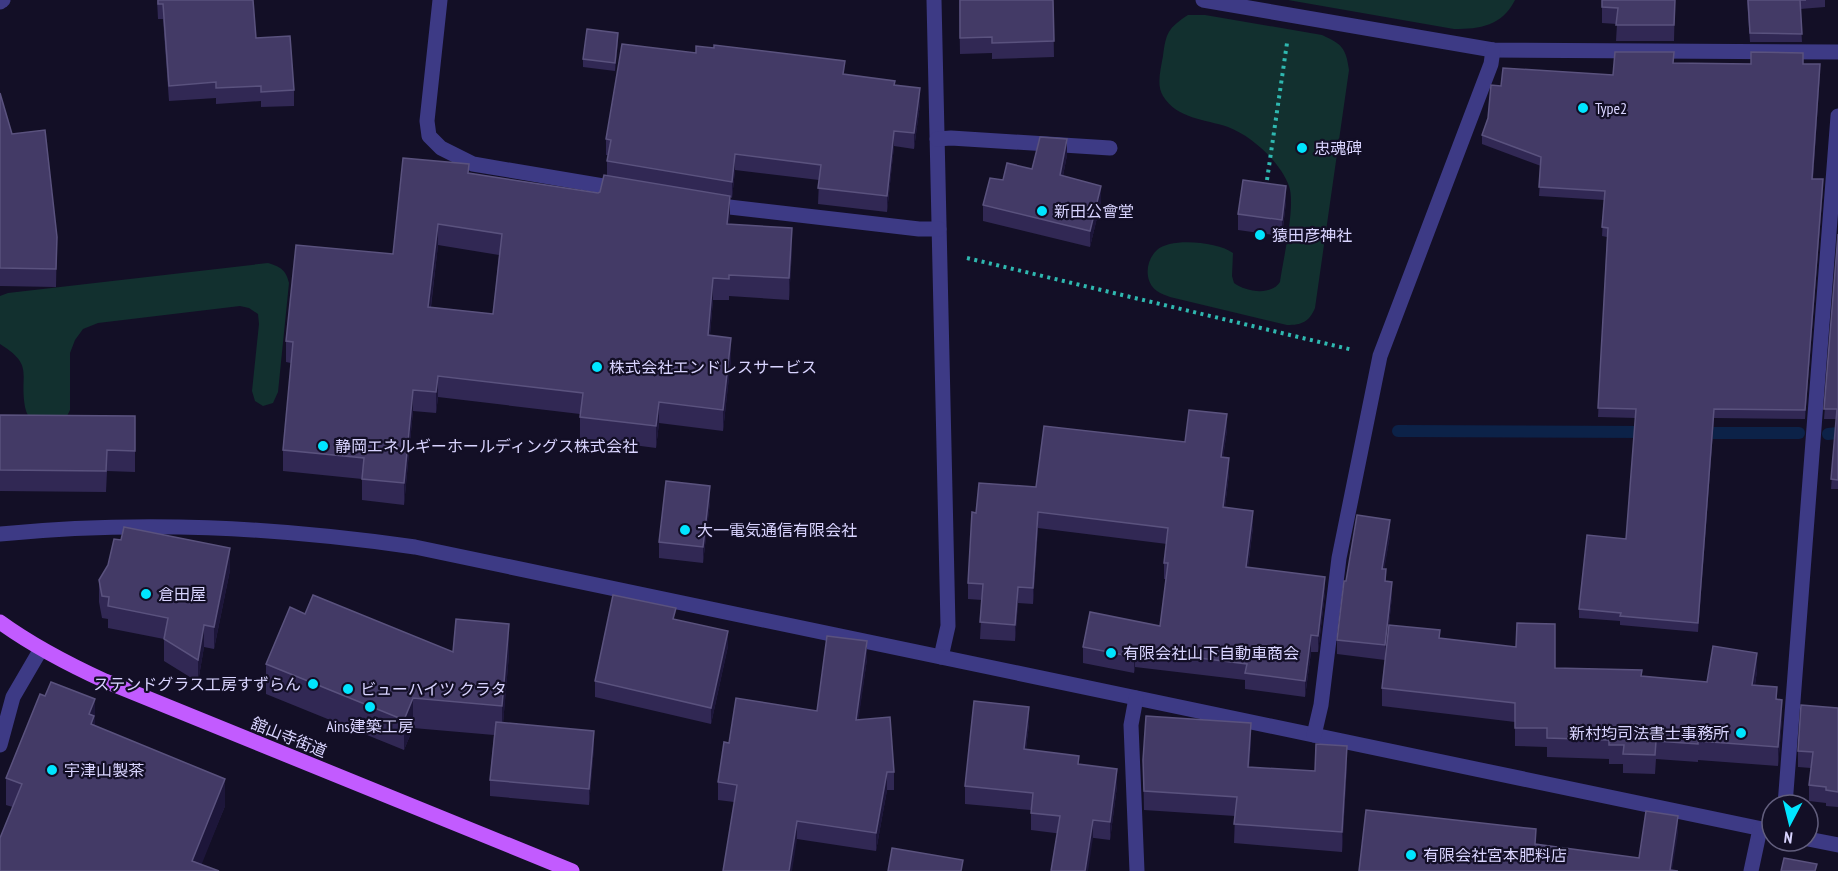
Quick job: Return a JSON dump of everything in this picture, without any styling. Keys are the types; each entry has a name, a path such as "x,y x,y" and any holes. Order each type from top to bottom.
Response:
{"main road":[{"name":"舘山寺街道","path":"0,622 41,650 105,681 572,871"}],"street":[{"path":"440,0 427,121 429,136 441,148 473,165 638,192"},
{"path":"934,0 948,626 941,657"},
{"path":"1203,0 1493,50 1838,52"},
{"path":"1314,735 1321,705 1339,558 1380,356 1491,64 1493,50"},
{"path":"1786,793 1838,116"},
{"path":"937,139 963,138 1110,148"},
{"path":"697,202 919,230 939,229"},
{"path":"0,534 149,526 283,531 349,537 415,547 1760,829"},
{"path":"0,745 13,697 41,650"},
{"path":"1137,698 1131,725 1137,871"},
{"path":"1820,841 1838,844"},
{"path":"1751,871 1760,846"}],"path":[{"path":"1267,180 1291,15"},
{"path":"939,256 954,255 1380,356"}],"green space":[{"path":"1288,0 1515,0 1504,16 1497,21 1481,27 1454,29"},
{"path":"1188,15 1205,15 1322,35 1339,44 1346,57 1349,70 1315,308 1310,317 1301,323 1287,325 1170,297 1157,291 1148,277 1148,265 1157,250 1173,243 1195,242 1217,246 1233,253 1234,283 1245,289 1265,291 1280,282 1288,233 1291,195 1285,177 1272,159 1255,143 1237,131 1184,114 1169,104 1161,92 1160,76 1167,36 1176,24"},
{"path":"268,263 282,270 289,283 278,392 273,403 263,406 255,401 252,391 258,314 249,308 240,306 98,323 83,329 70,353 70,410 64,422 33,425 25,407 22,365 18,358 0,344 0,296 8,293"}],"building":[{"path":"158,0 253,0 256,38 290,36 294,90 261,92 261,86 216,88 216,82 169,86 163,4 158,4"},
{"path":"960,0 1053,0 1054,41 992,43 992,37 960,38"},
{"path":"1602,0 1675,0 1674,25 1616,25 1618,8 1602,7"},
{"path":"1748,0 1800,0 1802,34 1750,33"},
{"path":"587,29 618,33 615,63 583,59"},
{"path":"622,44 696,53 696,46 714,48 714,45 845,61 843,74 895,81 894,85 920,88 914,133 894,131 887,196 818,188 821,165 735,154 732,182 607,161 611,140 606,139"},
{"path":"1615,52 1674,52 1673,63 1751,64 1751,52 1803,53 1803,64 1820,64 1812,179 1823,179 1805,410 1714,409 1698,623 1620,616 1621,613 1579,609 1587,535 1626,539 1636,409 1598,408 1608,228 1602,227 1605,191 1539,187 1541,157 1482,135 1488,118 1491,85 1501,86 1503,68 1613,75"},
{"path":"0,93 12,134 45,130 57,237 56,269 0,268"},
{"path":"1040,137 1067,139 1060,175 1101,186 1090,231 983,205 990,178 1003,180 1007,163 1032,169"},
{"path":"403,158 469,164 468,173 598,193 604,175 730,196 727,224 792,228 789,278 729,275 729,279 713,278 708,335 731,338 723,410 659,402 656,426 580,417 583,393 438,376 436,392 413,390 404,483 362,479 364,458 283,450 293,342 286,341 296,245 393,254","holes":["438,224 502,234 493,314 428,307"]},
{"path":"1243,180 1286,186 1282,220 1238,214"},
{"path":"1838,234 1838,480 1831,479 1837,409 1824,409"},
{"path":"1189,410 1227,414 1221,457 1229,458 1223,507 1253,511 1246,567 1325,577 1318,636 1311,635 1305,681 1245,673 1247,664 1135,650 1134,657 1083,647 1090,612 1160,626 1168,563 1164,563 1168,528 1038,512 1033,588 1018,587 1015,625 980,622 983,584 968,583 972,512 976,513 979,483 1036,487 1044,426 1185,442"},
{"path":"0,415 135,416 135,451 107,450 106,471 0,470"},
{"path":"666,481 710,486 703,547 659,542"},
{"path":"1357,515 1390,520 1382,569 1386,569 1385,581 1392,582 1385,645 1337,640 1344,581 1346,581"},
{"path":"124,527 230,548 214,627 204,625 198,660 164,639 168,618 108,606 109,597 102,596 99,580 108,565 114,539 121,540"},
{"path":"313,595 453,652 456,619 509,624 502,706 413,698 404,720 266,664 290,607 305,614"},
{"path":"613,595 676,608 673,619 728,631 711,708 595,681"},
{"path":"1517,623 1555,624 1555,668 1642,670 1641,676 1707,682 1713,646 1757,653 1752,685 1777,687 1776,699 1782,700 1778,747 1698,741 1698,744 1656,741 1655,755 1623,754 1624,745 1609,745 1609,740 1547,738 1547,728 1515,728 1515,703 1382,688 1389,625 1440,630 1439,638 1516,647"},
{"path":"827,636 867,641 856,720 890,717 894,772 887,772 876,833 797,821 789,871 723,871 737,785 718,782 724,742 729,743 736,698 817,711"},
{"path":"51,682 95,699 89,714 94,716 91,724 225,779 192,861 219,871 0,871 0,838 22,784 6,778 40,694 45,696"},
{"path":"974,701 1029,707 1024,749 1079,756 1078,764 1117,769 1110,822 1093,820 1085,871 1051,871 1060,816 1031,813 1033,793 965,786"},
{"path":"1801,705 1838,708 1838,792 1826,790 1826,787 1809,785 1813,752 1798,751"},
{"path":"1146,716 1251,723 1248,767 1315,771 1316,744 1347,746 1342,832 1234,824 1237,797 1144,791 1143,760"},
{"path":"496,722 594,731 589,789 490,780"},
{"path":"1366,810 1536,829 1535,844 1639,858 1646,811 1678,816 1670,870 1678,871 1359,871"},
{"path":"892,848 963,860 961,871 888,871"},
{"path":"1784,858 1817,864 1815,871 1781,871"}],"waterway":[{"path":"1398,431 1649,432"},
{"path":"1696,433 1799,433"},
{"path":"1828,434 1838,433"}],"place":[{"name":"Type2","path":"1583,108"},
{"name":"忠魂碑","path":"1302,148"},
{"name":"新田公會堂","path":"1042,211"},
{"name":"猿田彦神社","path":"1260,235"},
{"name":"株式会社エンドレスサービス","path":"597,367"},
{"name":"静岡エネルギーホールディングス株式会社","path":"323,446"},
{"name":"大一電気通信有限会社","path":"685,530"},
{"name":"倉田屋","path":"146,594"},
{"name":"有限会社山下自動車商会","path":"1111,653"},
{"name":"ステンドグラス工房すずらん","path":"313,684"},
{"name":"ビューハイツ クラタ","path":"348,689"},
{"name":"Ains建築工房","path":"370,707"},
{"name":"新村均司法書士事務所","path":"1741,733"},
{"name":"宇津山製茶","path":"52,770"},
{"name":"有限会社宮本肥料店","path":"1411,855"}]}
